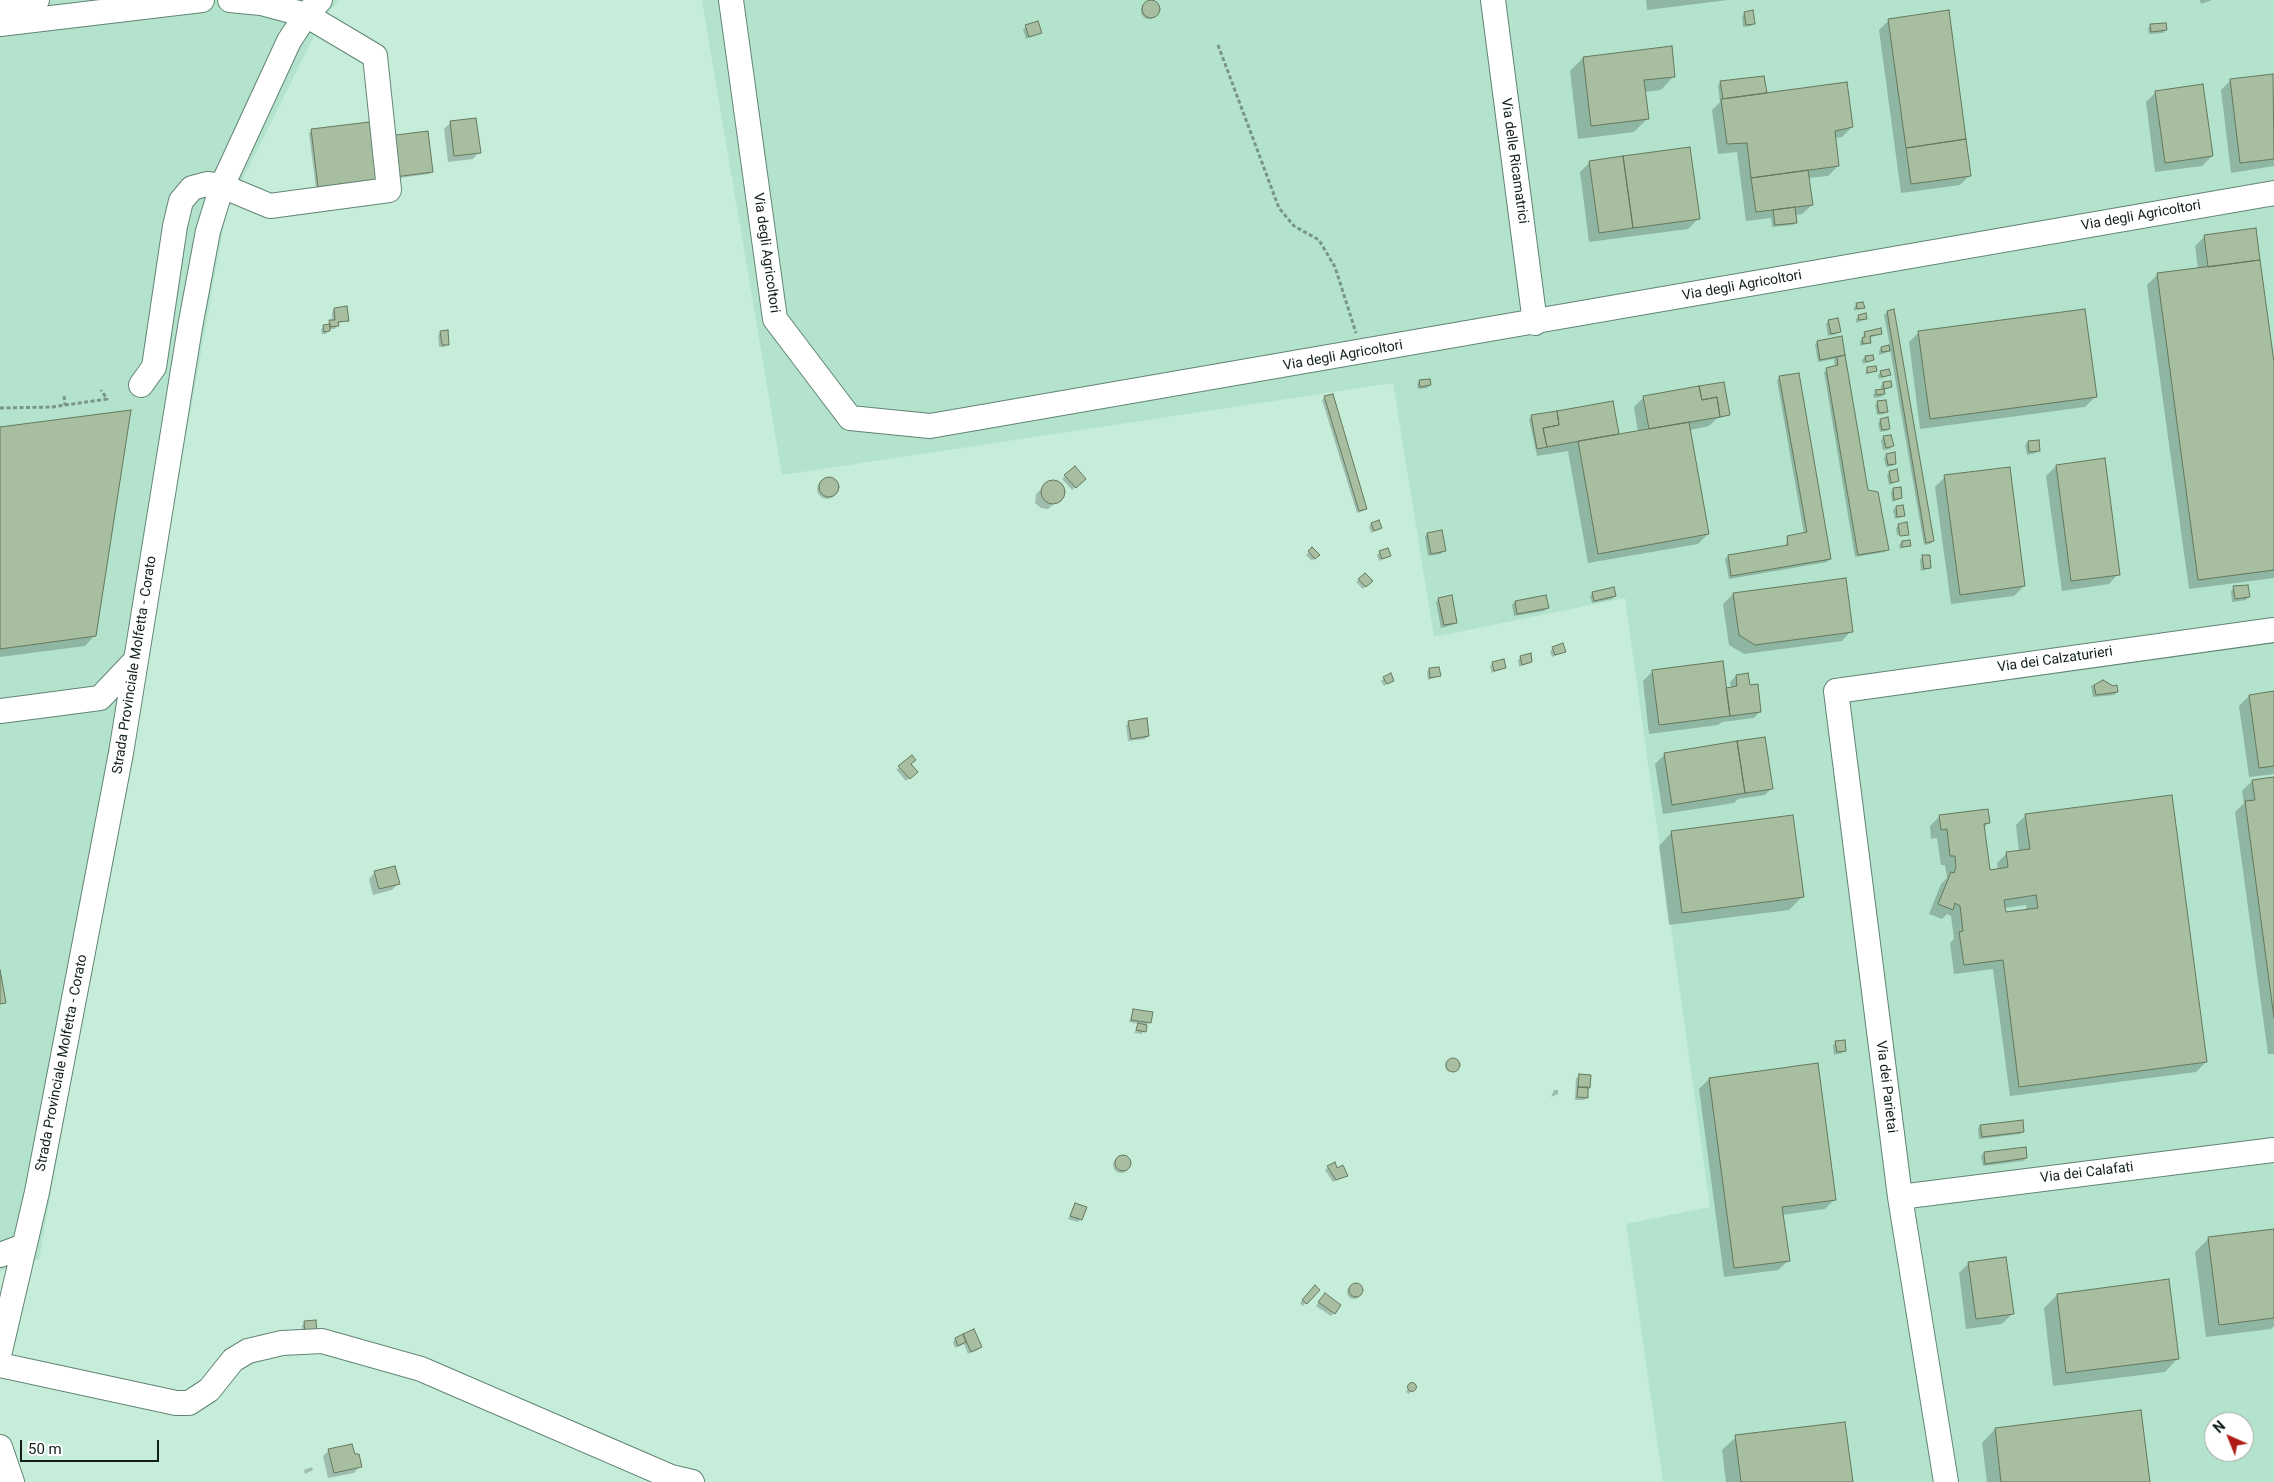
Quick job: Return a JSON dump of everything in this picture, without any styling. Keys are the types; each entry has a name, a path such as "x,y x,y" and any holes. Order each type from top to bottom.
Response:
{"street":[{"path":"0,5 37,0"},
{"path":"0,24 202,0"},
{"path":"140,385 154,367 175,226 181,201 192,188 207,184 222,186 270,206 389,190 375,56 313,7 230,0"},
{"name":"Via degli Agricoltori","path":"731,0 775,319 850,418 930,426 1535,323 2274,193"},
{"name":"Via delle Ricamatrici","path":"1493,0 1535,323"},
{"name":"Strada Provinciale Molfetta - Corato","path":"0,1351 24,1246 85,946 125,734 201,264 208,231 222,186 289,41 313,7"},
{"name":"Via dei Calzaturieri","path":"1836,691 2274,630"},
{"path":"0,711 100,698 136,660"},
{"name":"Via dei Parietai","path":"1836,691 1900,1197 1946,1482"},
{"name":"Via dei Calafati","path":"1900,1197 2274,1150"},
{"path":"0,1254 24,1246"},
{"path":"0,1365 176,1404 189,1403 209,1390 233,1360 248,1351 282,1343 322,1341 421,1369 662,1473 692,1482"},
{"path":"0,1446 12,1482"}],"path":[{"path":"1218,45 1279,208 1294,226 1319,240 1335,267 1362,352"},
{"path":"0,408 65,405 107,399 101,390"},
{"path":"64,396 65,405"}],"shaded area":[{"path":"0,0 340,0 323,18 226,213 39,1259 0,1271"},
{"path":"702,0 2274,0 2274,1482 1663,1482 1626,1224 1710,1207 1625,598 1434,637 1393,383 782,475"}],"building":[{"path":"1151,0 1157,3 1160,9 1157,15 1151,18 1145,15 1142,9 1145,3"},
{"path":"1753,10 1755,24 1746,25 1744,12"},
{"path":"1949,10 1966,139 1906,148 1888,19"},
{"path":"1038,21 1042,33 1029,37 1025,25"},
{"path":"2166,23 2167,30 2151,32 2150,24"},
{"path":"1672,46 1675,77 1644,80 1649,119 1591,126 1583,57"},
{"path":"2273,74 2274,159 2240,163 2230,79"},
{"path":"1764,76 1767,93 1723,99 1720,81"},
{"path":"1847,82 1853,127 1835,131 1839,166 1751,178 1747,143 1727,144 1721,99"},
{"path":"2203,84 2213,156 2165,163 2155,91"},
{"path":"476,118 481,153 454,156 450,121"},
{"path":"386,120 388,136 428,131 433,172 318,187 311,129"},
{"path":"1966,139 1971,176 1911,184 1906,148"},
{"path":"1690,147 1700,219 1633,228 1623,156"},
{"path":"1623,156 1633,228 1599,233 1589,161"},
{"path":"1808,170 1813,205 1756,212 1751,178"},
{"path":"1795,207 1797,223 1775,225 1773,210"},
{"path":"2256,228 2260,260 2208,267 2204,235"},
{"path":"2260,260 2274,362 2274,570 2198,580 2157,273"},
{"path":"1863,302 1865,308 1857,309 1856,303"},
{"path":"347,306 349,321 338,322 339,326 330,327 329,320 335,320 334,308"},
{"path":"1894,309 1934,541 1926,543 1887,311"},
{"path":"2085,309 2097,397 1930,419 1918,331"},
{"path":"1866,313 1867,319 1859,320 1858,315"},
{"path":"1838,318 1841,332 1831,334 1828,320"},
{"path":"330,324 330,331 324,332 323,325"},
{"path":"1881,328 1882,334 1870,336 1871,343 1863,344 1864,332"},
{"path":"448,330 449,345 442,345 440,331"},
{"path":"1842,336 1845,355 1820,360 1817,341"},
{"path":"1889,345 1890,351 1882,352 1881,347"},
{"path":"1845,355 1868,490 1878,492 1889,550 1858,555 1826,368 1838,365 1837,357"},
{"path":"1873,355 1874,360 1866,362 1865,356"},
{"path":"1876,366 1877,371 1867,373 1867,367"},
{"path":"1889,369 1891,375 1882,377 1880,371"},
{"path":"1799,373 1831,559 1731,576 1728,555 1788,545 1787,536 1807,532 1779,376"},
{"path":"1430,379 1431,385 1420,387 1419,380"},
{"path":"1891,381 1892,387 1884,389 1883,382"},
{"path":"1724,382 1730,415 1720,417 1717,397 1702,400 1699,386"},
{"path":"1699,386 1702,400 1717,397 1720,417 1649,429 1643,396"},
{"path":"1884,389 1885,394 1877,395 1875,390"},
{"path":"1333,394 1367,509 1359,511 1324,396"},
{"path":"1886,400 1888,412 1879,413 1877,401"},
{"path":"1613,401 1619,434 1547,447 1543,428 1559,425 1557,411"},
{"path":"131,410 96,636 0,649 0,427"},
{"path":"1557,411 1559,425 1543,428 1547,447 1537,449 1531,415"},
{"path":"1888,417 1890,429 1882,430 1880,419"},
{"path":"1689,422 1709,534 1598,554 1578,441"},
{"path":"1891,435 1894,446 1886,448 1883,436"},
{"path":"2039,440 2040,451 2029,452 2028,441"},
{"path":"1895,452 1896,464 1888,465 1886,454"},
{"path":"2105,458 2120,575 2071,581 2056,465"},
{"path":"1075,466 1086,479 1076,488 1064,475"},
{"path":"2010,467 2025,586 1960,595 1944,475"},
{"path":"1897,469 1899,481 1891,483 1889,471"},
{"path":"829,477 836,480 839,487 836,494 829,497 822,494 819,487 822,480"},
{"path":"1053,480 1062,483 1065,492 1062,501 1053,504 1044,501 1041,492 1044,483"},
{"path":"1901,487 1902,498 1894,500 1893,488"},
{"path":"1903,505 1905,516 1897,517 1896,506"},
{"path":"1379,520 1382,528 1374,531 1371,523"},
{"path":"1907,522 1909,535 1900,536 1898,524"},
{"path":"1442,530 1446,551 1431,554 1427,533"},
{"path":"1910,540 1911,546 1902,547 1902,541"},
{"path":"1312,547 1320,555 1315,559 1308,551"},
{"path":"1388,548 1391,556 1382,559 1379,551"},
{"path":"1922,555 1930,555 1931,568 1924,569"},
{"path":"1365,573 1373,581 1366,587 1358,579"},
{"path":"1846,578 1853,632 1755,645 1739,635 1733,593"},
{"path":"2248,585 2250,597 2235,599 2233,586"},
{"path":"1614,587 1616,596 1594,601 1592,592"},
{"path":"1452,595 1457,623 1444,625 1438,598"},
{"path":"1546,595 1549,608 1517,614 1515,601"},
{"path":"1563,643 1566,652 1555,655 1552,647"},
{"path":"1531,653 1532,662 1522,665 1520,656"},
{"path":"1504,659 1506,668 1494,671 1492,662"},
{"path":"1723,661 1730,716 1659,725 1652,670"},
{"path":"1439,667 1441,676 1430,678 1429,668"},
{"path":"1391,673 1394,681 1387,684 1383,677"},
{"path":"1748,673 1750,685 1758,684 1761,712 1730,716 1726,688 1737,686 1736,675"},
{"path":"2103,680 2113,686 2117,685 2118,692 2096,695 2094,685"},
{"path":"2274,691 2274,766 2259,768 2249,695"},
{"path":"1147,718 1149,736 1131,739 1128,721"},
{"path":"1765,737 1773,789 1745,793 1737,741"},
{"path":"1737,741 1745,793 1672,805 1664,753"},
{"path":"912,755 916,760 911,764 918,772 910,779 898,766"},
{"path":"2274,777 2274,1018 2245,801 2255,800 2252,780"},
{"path":"2172,795 2207,1062 2019,1087 2003,960 1964,965 1959,932 1963,931 1960,906 1955,903 1953,910 1938,904 1951,872 1954,873 1956,867 1955,856 1950,856 1947,829 1941,830 1939,815 1988,809 1990,823 1984,824 1990,870 2008,867 2006,852 2030,849 2025,814","holes":["2036,895 2038,908 2006,912 2004,900"]},
{"path":"1793,815 1804,897 1682,913 1671,831"},
{"path":"395,866 400,884 379,889 374,871"},
{"path":"0,970 6,1003 0,1004"},
{"path":"1133,1009 1153,1012 1151,1023 1131,1020"},
{"path":"1138,1023 1147,1025 1146,1032 1136,1030"},
{"path":"1845,1040 1846,1051 1837,1052 1835,1041"},
{"path":"1453,1058 1458,1060 1460,1065 1458,1070 1453,1072 1448,1070 1446,1065 1448,1060"},
{"path":"1818,1063 1836,1200 1782,1207 1790,1261 1734,1268 1709,1078"},
{"path":"1579,1074 1591,1075 1590,1088 1578,1087"},
{"path":"1578,1087 1588,1087 1588,1098 1577,1097"},
{"path":"2023,1120 2024,1132 1982,1137 1980,1125"},
{"path":"2026,1147 2027,1158 1985,1164 1984,1152"},
{"path":"1123,1155 1129,1157 1131,1163 1129,1169 1123,1171 1117,1169 1115,1163 1117,1157"},
{"path":"1335,1162 1337,1168 1343,1165 1348,1176 1336,1180 1327,1166"},
{"path":"1075,1203 1087,1207 1082,1220 1070,1216"},
{"path":"2274,1229 2274,1318 2219,1325 2208,1237"},
{"path":"2006,1257 2014,1314 1976,1319 1968,1262"},
{"path":"2169,1279 2179,1359 2066,1373 2057,1294"},
{"path":"1353,1283 1359,1283 1363,1290 1359,1297 1353,1297 1349,1293 1349,1287"},
{"path":"1315,1285 1320,1290 1307,1304 1302,1300"},
{"path":"1325,1293 1341,1305 1335,1314 1318,1302"},
{"path":"316,1320 317,1334 305,1335 304,1321"},
{"path":"974,1329 982,1347 971,1352 963,1334"},
{"path":"963,1334 966,1342 958,1346 955,1338"},
{"path":"1412,1383 1416,1387 1412,1391 1408,1387"},
{"path":"2141,1410 2150,1482 2001,1482 1995,1428"},
{"path":"1845,1422 1853,1482 1741,1482 1735,1435"},
{"path":"352,1444 355,1454 359,1454 362,1467 334,1473 328,1449"}]}
